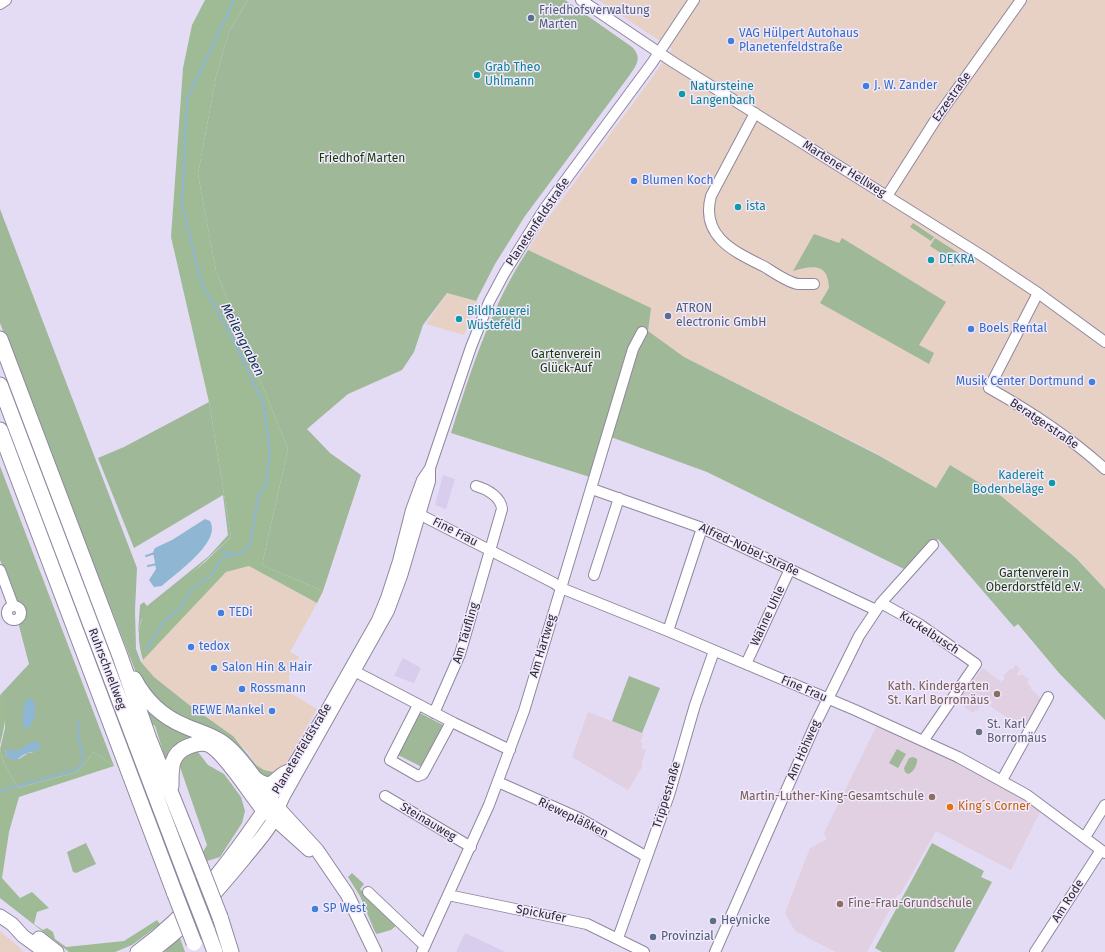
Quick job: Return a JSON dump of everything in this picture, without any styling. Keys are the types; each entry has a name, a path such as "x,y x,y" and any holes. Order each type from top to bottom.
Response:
{"highway":[{"path":"0,339 120,656 149,739 220,917 231,952"},
{"name":"Ruhrschnellweg","path":"0,386 215,952"},
{"name":"Ruhrschnellweg","path":"0,430 196,947"},
{"path":"120,656 140,689 159,710 176,722 211,736 224,744 235,755 250,775 272,810"},
{"path":"174,799 171,772 177,754 190,746 204,744 216,748 272,810"},
{"path":"250,775 262,784 270,784 277,781 284,773 289,772"}],"main road":[{"path":"272,810 292,836 326,864"},
{"path":"272,810 317,850 347,894 375,952"},
{"name":"Planetenfeldstraße","path":"151,952 192,919 257,842 272,810"},
{"name":"Planetenfeldstraße","path":"137,952 171,925 190,907 272,810"},
{"path":"257,842 277,833 292,836"},
{"path":"0,916 12,924 22,936 45,952"},
{"path":"12,924 25,928 57,952"}],"street":[{"path":"0,4 6,0"},
{"name":"Martener Hellweg","path":"581,0 659,52 1038,293 1105,342"},
{"name":"Planetenfeldstraße","path":"272,810 289,772 377,620 415,512 430,481 430,468 472,343 489,302 505,272 545,208 659,52 694,0"},
{"name":"Ezzestraße","path":"887,196 942,111 1021,0"},
{"path":"755,113 710,196 708,211 711,226 720,240 736,253 797,284 814,284"},
{"name":"Beratgerstraße","path":"1038,293 988,388 1025,408 1091,456 1105,469"},
{"name":"Am Hartweg","path":"424,949 471,847 498,782 524,711 633,349 642,332"},
{"name":"Fine Frau","path":"476,486 487,490 501,506 490,550"},
{"name":"Alfred-Nobel-Straße","path":"592,489 702,528 790,569 878,606"},
{"path":"594,575 619,498"},
{"name":"Planetenfeldstraße","path":"272,810 285,796 383,624 394,599 415,512"},
{"name":"Fine Frau","path":"415,512 561,588 668,631 923,740 1002,780 1039,803 1103,852"},
{"path":"668,631 702,528"},
{"name":"Am Höhweg","path":"715,952 828,699 859,636 878,606 933,545"},
{"name":"Am Täufling","path":"434,713 460,654 490,550"},
{"name":"Wahne Uhle","path":"746,664 790,569"},
{"path":"0,570 13,605"},
{"name":"Kuckelbusch","path":"878,606 919,624 976,664 923,740"},
{"name":"Trippestraße","path":"618,938 669,795 695,705 714,651"},
{"path":"356,672 451,722 510,750"},
{"path":"1002,780 1048,704"},
{"path":"418,705 390,760 418,776 424,774 451,722"},
{"name":"Riewepläßken","path":"498,782 579,818 647,857"},
{"name":"Steinauweg","path":"385,796 471,847"},
{"path":"1085,837 1105,805"},
{"name":"Am Rode","path":"1035,952 1103,852"},
{"path":"368,892 424,949"},
{"name":"Spickufer","path":"448,895 587,924 618,938 629,948 644,952"}],"shaded area":[{"path":"598,0 1105,0 1105,589 1076,557 1000,496 950,465 936,488 876,453 684,357 528,250 546,221 672,49"},
{"path":"447,293 478,302 464,335 426,324"},
{"path":"443,475 455,479 446,509 435,505"},
{"path":"249,566 317,603 290,652 299,657 289,675 289,692 317,709 285,765 278,773 264,770 256,765 247,751 228,732 188,704 154,677 141,662 226,572"},
{"path":"403,658 421,668 414,683 394,676"},
{"name":"Kath. Kindergarten St. Karl Borromäus","path":"1016,665 1020,669 1017,674 1019,676 1021,674 1029,679 1027,683 1031,687 1030,688 1043,700 1028,728 1020,723 1015,723 990,706 993,702 990,700 987,704 983,702 977,711 975,710 973,713 958,702 956,697 962,689 965,691 983,668 1001,682 1005,678 1003,676 1011,668 1012,670"},
{"path":"588,712 644,734 640,742 643,743 641,748 646,750 642,761 642,767 628,790 572,757"},
{"name":"Martin-Luther-King-Gesamtschule","path":"877,725 1002,784 1041,810 1011,870 936,831 900,895 898,894 867,952 836,952 795,931 785,913 810,848 827,839 824,833"},
{"path":"0,931 19,947 23,952 0,952"},
{"path":"465,933 476,938 505,952 456,952"}],"green space":[{"path":"205,0 248,0 229,32 216,77 198,174 216,271 288,449 262,565 323,591 317,603 249,566 226,572 143,660 140,647 139,629 146,611 205,562 231,537 209,402 171,237 183,68 192,25"},
{"name":"Friedhof Marten","path":"248,0 565,0 632,47 638,58 636,65 629,76 525,216 495,264 476,301 447,293 423,325 414,352 402,370 348,394 307,429 330,453 361,475 323,591 262,565 288,449 216,271 198,174 216,77 229,32"},
{"path":"0,209 137,568 135,610 136,649 141,662 154,677 188,704 233,736 256,765 264,770 278,773 266,779 173,716 138,678 0,323"},
{"path":"913,223 934,237 931,241 910,227"},
{"path":"814,234 839,243 842,238 946,302 919,345 934,353 929,364 820,303 829,288 826,274 818,268 812,267 793,271"},
{"path":"935,238 960,254 953,266 951,265 953,262 949,260 947,263 945,261 947,257 930,246"},
{"name":"Gartenverein Glück-Auf","path":"528,250 651,308 648,331 684,357 878,455 936,488 950,465 1001,496 1076,558 1105,589 1105,720 1059,673 1018,624 1014,627 938,539 908,571 707,472 608,436 593,478 451,433 483,339 503,293"},
{"path":"209,402 231,537 141,620 138,634 140,605 144,602 147,606 209,556 228,535 223,495 134,548 98,458 124,447"},
{"path":"0,466 114,766 94,752 77,772 18,788 4,763 0,749 5,728 5,704 1,694 29,664 18,622 24,617 24,612 16,600 0,560","holes":["5,750 34,752 28,753 19,759 7,757"]},
{"path":"629,676 660,688 642,733 612,721"},
{"path":"0,694 3,698 6,711 0,745"},
{"path":"142,697 211,739 168,767 155,726 151,723"},
{"path":"418,712 445,726 424,768 396,754"},
{"path":"0,749 4,763 18,788 77,772 94,752 114,766 19,797 9,832 2,878 20,898 32,892 49,908 37,912 34,924 43,930 47,928 53,932 55,939 66,947 124,941 157,920 160,924 132,945 115,952 69,952 0,898"},
{"path":"897,749 906,754 898,768 889,763"},
{"path":"193,752 198,752 208,765 224,774 241,797 245,811 242,823 220,857 207,861 203,852 207,845 180,767 183,759"},
{"path":"913,757 917,759 917,763 915,768 908,774 905,772 904,768 909,758"},
{"path":"86,843 96,864 76,873 73,872 67,852"},
{"path":"932,843 984,871 981,877 992,882 954,952 882,952 875,948"},
{"path":"352,873 364,884 360,889 397,925 391,930 377,934 375,932 360,896 348,877"},
{"path":"180,938 185,952 164,952 178,939"}],"water":[{"path":"205,519 210,521 212,529 210,538 204,547 187,565 162,586 154,587 149,580 156,569 153,552 155,548 172,540"},
{"path":"28,697 34,701 35,713 32,724 26,729 23,718 25,704"},
{"path":"35,741 40,744 41,749 24,754 16,760 7,757 5,750 20,750 27,744"}],"waterway":[{"name":"Meilengraben","path":"146,649 165,620 181,607 192,589 212,574 221,560 227,556 240,554 250,545 259,493 266,487 270,450 263,403 233,339 201,282 182,204 187,99 234,0"},
{"name":"Meilengraben","path":"222,550 235,555"},
{"path":"146,556 155,553"},
{"path":"148,566 157,564"},
{"path":"0,791 76,770 84,762 77,730 80,720"}],"place":[{"name":"Friedhofsverwaltung Marten","path":"531,18"},
{"name":"VAG Hülpert Autohaus Planetenfeldstraße","path":"731,41"},
{"name":"Grab Theo Uhlmann","path":"477,75"},
{"name":"J. W. Zander","path":"866,86"},
{"name":"Natursteine Langenbach","path":"682,94"},
{"name":"Blumen Koch","path":"634,181"},
{"name":"ista","path":"738,207"},
{"name":"DEKRA","path":"931,260"},
{"name":"ATRON electronic GmbH","path":"668,316"},
{"name":"Bildhauerei Wüstefeld","path":"459,319"},
{"name":"Boels Rental","path":"971,329"},
{"name":"Musik Center Dortmund","path":"1092,382"},
{"name":"Kadereit Bodenbeläge","path":"1052,483"},
{"name":"TEDi","path":"221,613"},
{"name":"tedox","path":"191,647"},
{"name":"Salon Hin & Hair","path":"214,668"},
{"name":"Rossmann","path":"242,689"},
{"name":"Kath. Kindergarten St. Karl Borromäus","path":"997,694"},
{"name":"REWE Mankel","path":"272,711"},
{"name":"St. Karl Borromäus","path":"979,732"},
{"name":"Martin-Luther-King-Gesamtschule","path":"932,797"},
{"name":"King´s Corner","path":"950,807"},
{"name":"Fine-Frau-Grundschule","path":"840,904"},
{"name":"SP West","path":"315,909"},
{"name":"Heynicke","path":"713,921"},
{"name":"Provinzial","path":"653,937"}],"park label":[{"name":"Gartenverein Oberdorstfeld e.V.","path":"1034,581"}]}
